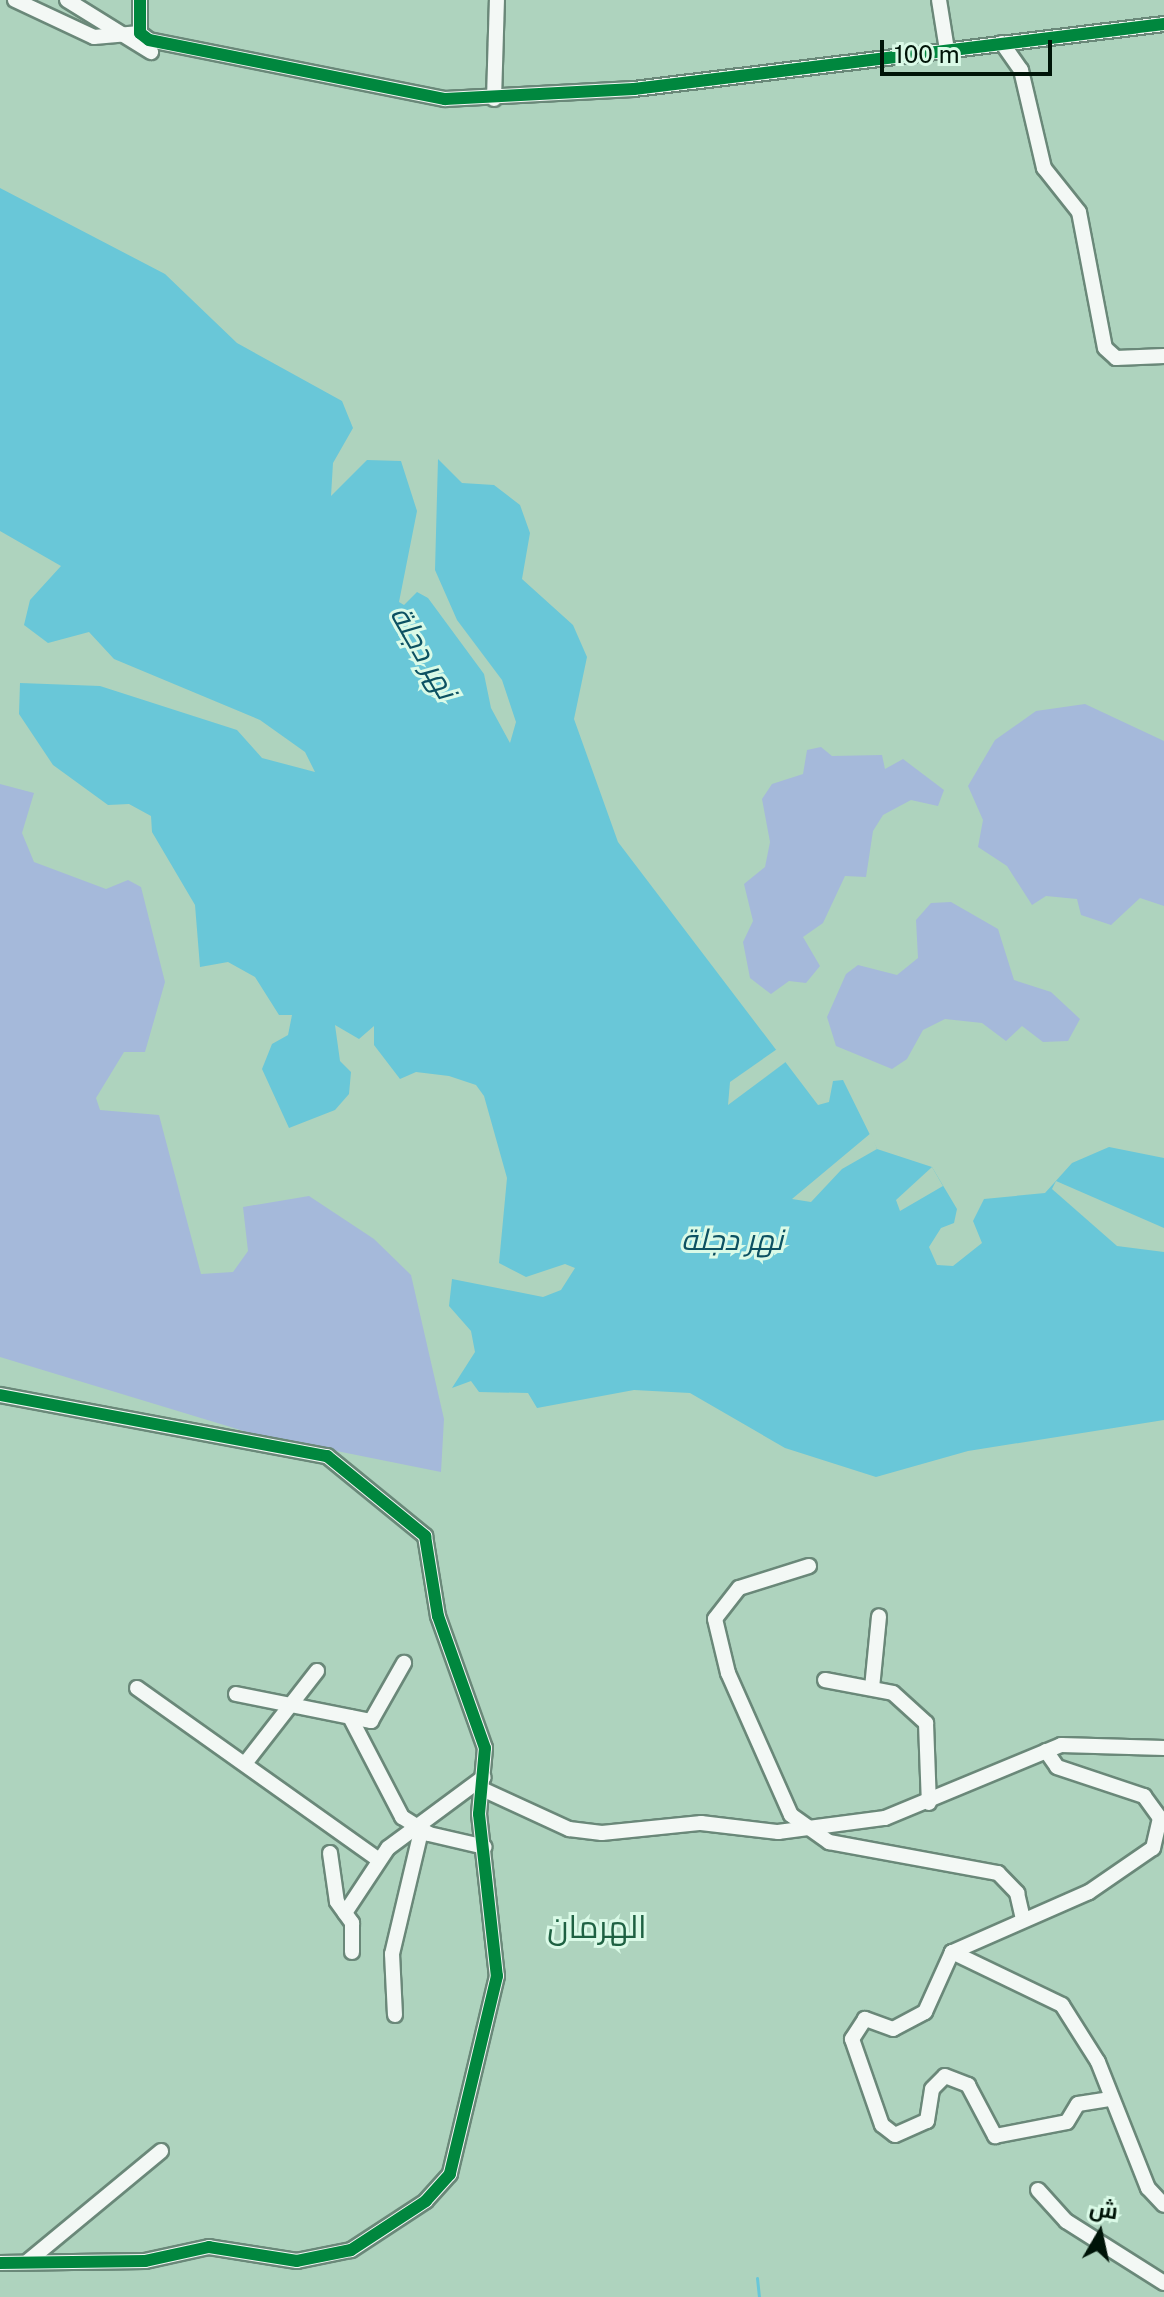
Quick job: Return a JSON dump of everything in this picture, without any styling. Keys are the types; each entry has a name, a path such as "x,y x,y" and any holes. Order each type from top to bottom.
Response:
{"street":[{"path":"15,0 94,37 133,34 151,52"},
{"path":"67,0 133,34 314,75 445,99 494,99 634,89 1164,24"},
{"path":"133,34 140,0"},
{"path":"494,99 497,0"},
{"path":"939,0 947,50"},
{"path":"1002,43 1021,70 1044,168 1079,212 1105,348 1116,358 1164,356"},
{"path":"0,1395 342,1462 429,1543 438,1616 483,1736 485,1847 494,2005 460,2151 436,2193 351,2250 325,2259 284,2261 209,2247 145,2261 0,2263"},
{"path":"809,1566 739,1588 715,1619 728,1673 801,1828 829,1842 990,1870 1008,1879 1023,1918"},
{"path":"872,1688 879,1616"},
{"path":"236,1694 374,1719 404,1663"},
{"path":"247,1761 317,1671"},
{"path":"825,1680 893,1693 926,1723 929,1803"},
{"path":"137,1688 247,1761 378,1859"},
{"path":"350,1717 385,1793 417,1828 485,1847"},
{"path":"483,1783 569,1829 602,1833 701,1823 756,1832 861,1824 929,1803 1046,1751 1097,1741 1164,1748"},
{"path":"1046,1751 1049,1764 1132,1787 1159,1804 1159,1832 1141,1861 952,1952 925,2012 893,2029 870,2018 853,2029 885,2130 895,2135 923,2125 932,2089 945,2076 968,2085 995,2136 1067,2122 1078,2104 1111,2099"},
{"path":"345,1913 378,1859 483,1783"},
{"path":"395,2015 392,1954 417,1828"},
{"path":"330,1853 345,1913 352,1923 352,1952"},
{"path":"952,1952 1062,2005 1091,2047 1148,2188 1164,2205"},
{"path":"23,2264 50,2249 97,2198 161,2151"},
{"path":"1038,2190 1066,2221 1164,2283"}],"shaded area":[{"path":"1085,704 1164,741 1164,906 1140,898 1111,925 1081,915 1077,899 1046,896 1032,905 1007,866 978,847 983,820 968,786 995,740 1036,711"},
{"path":"821,747 832,756 882,755 885,769 903,759 944,790 938,806 911,800 883,815 873,831 866,877 845,876 823,923 803,937 820,966 806,983 789,981 771,994 750,978 743,942 753,921 744,884 765,867 770,842 762,799 772,784 803,774 807,750"},
{"path":"0,784 34,793 22,833 34,862 106,889 128,880 141,887 165,982 145,1052 124,1052 96,1098 100,1110 159,1115 201,1274 233,1272 248,1251 243,1207 309,1196 374,1239 411,1275 444,1419 441,1472 257,1435 0,1357"},
{"path":"951,902 998,929 1014,980 1051,992 1080,1019 1068,1041 1043,1042 1022,1026 1006,1041 982,1023 945,1019 923,1030 907,1059 892,1069 836,1046 827,1017 846,974 858,965 897,975 918,958 916,920 931,903"}],"water":[{"name":"نهر دجلة","path":"0,188 165,274 237,343 342,401 353,428 333,463 331,496 367,460 401,461 417,511 399,602 404,605 417,592 428,598 484,674 491,708 510,743 516,722 502,680 457,620 435,570 438,459 462,483 494,485 520,505 530,533 522,579 573,625 587,657 574,719 618,842 818,1105 829,1102 833,1081 843,1080 877,1149 932,1167 957,1209 954,1223 941,1228 929,1247 937,1265 953,1266 982,1243 973,1221 984,1199 1045,1193 1072,1163 1109,1147 1164,1158 1164,1420 968,1451 876,1477 785,1448 690,1393 634,1390 537,1408 528,1393 479,1392 471,1381 452,1388 475,1352 471,1331 449,1306 452,1279 543,1297 561,1290 575,1268 565,1264 526,1277 499,1263 507,1178 484,1096 476,1085 449,1076 416,1072 400,1079 374,1045 374,1026 359,1039 335,1025 340,1061 351,1072 349,1094 335,1110 289,1128 262,1069 272,1044 288,1035 292,1015 279,1015 255,977 228,962 200,967 195,905 152,832 151,816 129,804 108,805 53,765 19,714 20,683 100,686 237,730 262,758 315,772 305,752 260,720 114,659 89,632 48,643 24,625 30,600 61,566 0,531"}],"pier":[{"path":"780,1047 787,1061 728,1105 730,1082"},
{"path":"871,1133 877,1149 842,1169 811,1202 792,1199"},
{"path":"932,1167 943,1186 900,1211 896,1200"},
{"path":"1056,1181 1164,1228 1164,1252 1117,1246 1052,1189"}],"waterway":[{"path":"757,2278 759,2297"}],"cycle path":[{"path":"140,0 140,33 149,40 445,99 634,89 1164,24"},
{"path":"0,1395 327,1456 425,1536 438,1616 485,1748 479,1814 497,1976 450,2174 426,2201 351,2250 297,2261 209,2247 145,2261 0,2263"}],"district":[{"name":"الهرمان","path":"597,1927"}]}
